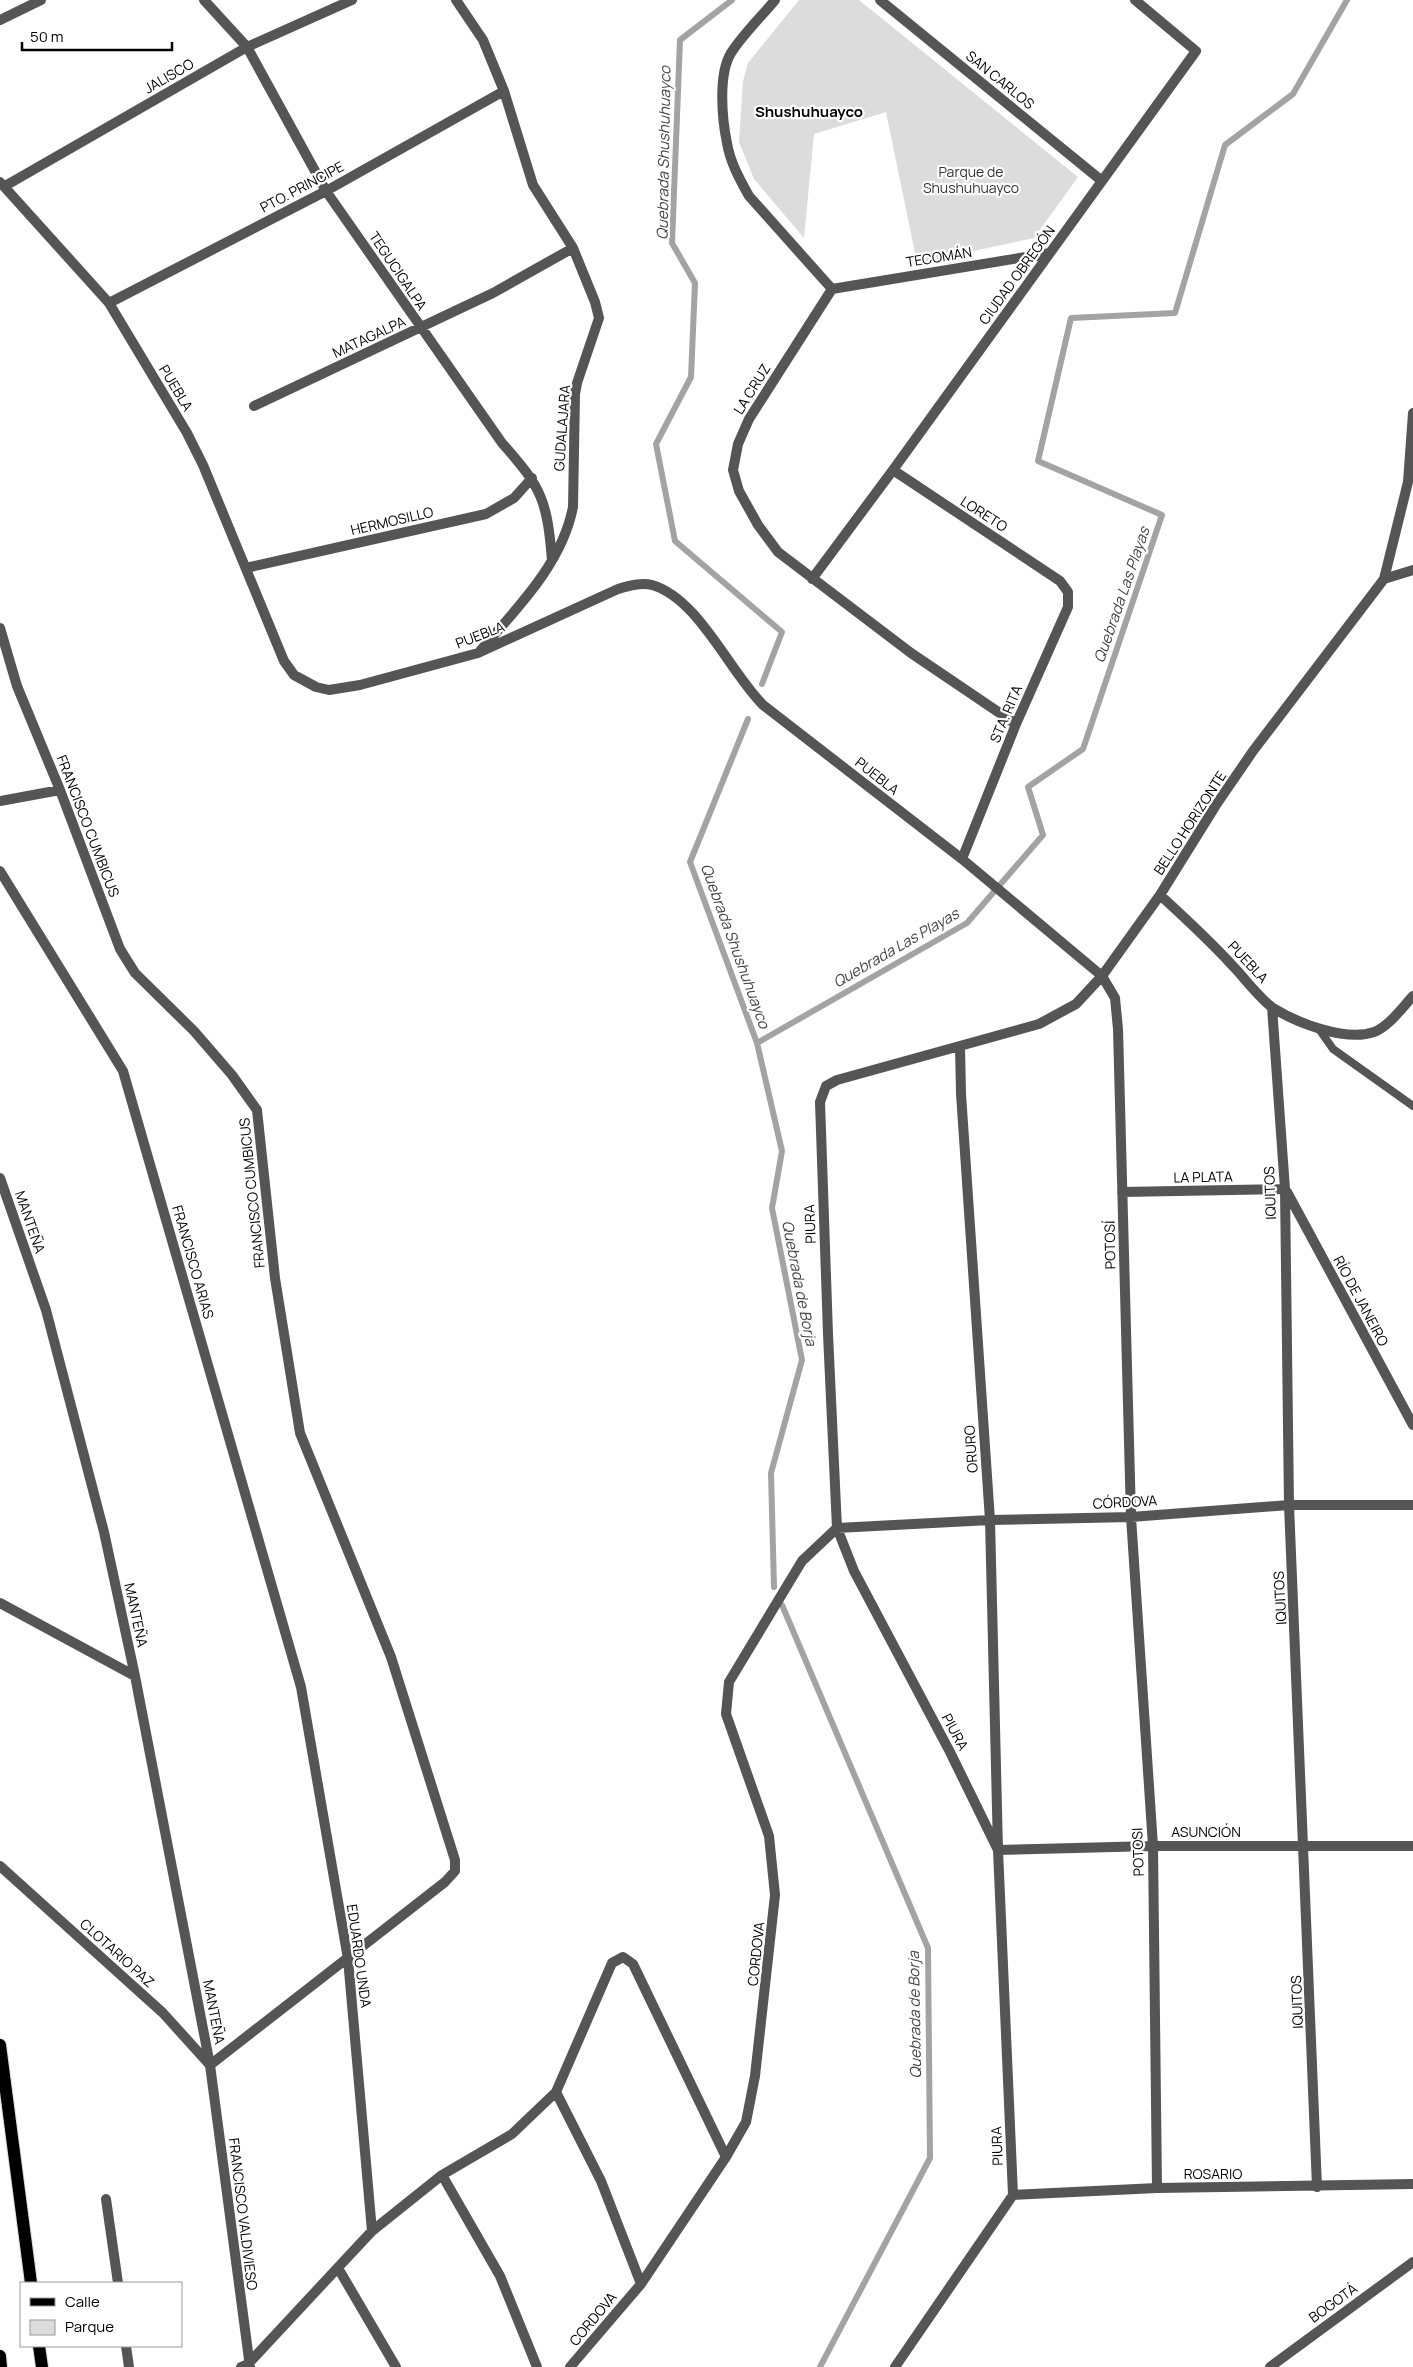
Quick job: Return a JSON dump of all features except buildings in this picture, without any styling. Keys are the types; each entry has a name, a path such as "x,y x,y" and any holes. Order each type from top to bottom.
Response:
{"main road":[{"path":"0,2045 31,2282"},
{"path":"39,2347 42,2367"},
{"path":"0,2356 1,2367"}],"street":[{"path":"0,20 41,0"},
{"name":"TEGUCIGALPA","path":"204,0 247,47 326,191 502,444 532,478 542,498 548,519 552,561"},
{"name":"JALISCO","path":"2,184 247,47 352,0"},
{"name":"GUDALAJARA","path":"456,0 483,40 504,91 533,185 573,248 596,302 599,318 577,383 573,507 570,522 552,561 527,597 478,653"},
{"path":"775,0 731,53 725,66 722,82 727,144 739,179 749,196 832,289"},
{"name":"SAN CARLOS","path":"880,0 1102,181"},
{"name":"CIUDAD OBREGÓN","path":"812,579 1196,51 1135,0"},
{"name":"PTO. PRINCIPE","path":"109,303 326,191 504,91"},
{"name":"PUEBLA","path":"2,184 109,303 187,433 203,465 284,661 294,675 316,687 329,690 360,685 478,653 618,589 650,584 681,601 693,613 750,692 762,705 962,859 1102,976"},
{"name":"MATAGALPA","path":"254,406 493,293 573,248"},
{"name":"TECOMÁN","path":"832,289 1050,253"},
{"name":"LA CRUZ","path":"832,289 749,419 738,444 733,470 739,491 758,525 778,552 911,654 1016,724"},
{"name":"BELLO HORIZONTE","path":"826,1086 836,1080 1039,1024 1076,1004 1102,976 1160,896 1216,805 1254,751 1384,579 1408,482 1413,413"},
{"name":"LORETO","path":"893,470 1060,581"},
{"name":"HERMOSILLO","path":"246,568 486,514 514,498 532,478"},
{"path":"1384,579 1413,570"},
{"name":"STA. RITA","path":"962,859 1016,724 1068,607 1068,592 1060,581"},
{"name":"FRANCISCO CUMBICUS","path":"0,628 17,686 60,790 120,949 135,973 194,1031 232,1074 257,1110 274,1278 300,1432 391,1656 455,1860 455,1871 445,1882 348,1960"},
{"path":"0,801 60,790"},
{"name":"FRANCISCO ARIAS","path":"0,871 123,1071 301,1687"},
{"name":"PUEBLA","path":"1160,896 1204,935 1272,1007"},
{"name":"POTOSÍ","path":"1102,976 1115,998 1118,1029 1131,1517"},
{"path":"1272,1007 1319,1029 1362,1035 1376,1032 1392,1019 1413,996"},
{"name":"IQUITOS","path":"1272,1007 1285,1189 1289,1505 1305,1847 1317,2187"},
{"name":"ORURO","path":"960,1046 961,1094 990,1520 998,1850"},
{"name":"PIURA","path":"826,1086 820,1102 837,1528 854,1571 950,1752 998,1850 1012,2196"},
{"name":"MANTEÑA","path":"0,1178 49,1320 104,1532 135,1676 210,2065"},
{"name":"LA PLATA","path":"1122,1192 1285,1189"},
{"name":"RÍO DE JANEIRO","path":"1285,1189 1413,1425"},
{"name":"CÓRDOVA","path":"837,1528 990,1520 1131,1517 1289,1505 1413,1505"},
{"name":"POTOSI","path":"1131,1517 1153,1846 1157,2188"},
{"name":"CORDOVA","path":"570,2367 641,2284 726,2157 746,2122 755,2076 775,1895 769,1836 726,1714 729,1682 802,1561 837,1528"},
{"path":"0,1603 135,1676"},
{"name":"EDUARDO UNDA","path":"301,1687 348,1960 372,2231"},
{"name":"ASUNCIÓN","path":"998,1850 1153,1846 1413,1846"},
{"name":"CLOTARIO PAZ","path":"0,1866 163,2013 210,2065"},
{"path":"246,2366 372,2231 442,2175 512,2134 556,2092 612,1963 623,1957 633,1964 726,2157"},
{"path":"210,2065 348,1960"},
{"name":"FRANCISCO VALDIVIESO","path":"210,2065 246,2366"},
{"path":"556,2092 601,2181 641,2284"},
{"path":"442,2175 500,2276 537,2367"},
{"name":"ROSARIO","path":"1012,2196 1157,2188 1413,2184"},
{"path":"895,2367 1012,2196"},
{"path":"106,2199 118,2282"},
{"name":"BOGOTÁ","path":"1270,2367 1413,2262"},
{"path":"338,2268 396,2367"},
{"path":"126,2347 129,2367"}],"lane":[{"path":"1319,1029 1333,1049 1413,1106"}],"green space":[{"name":"Parque de Shushuhuayco","path":"799,0 859,0 1078,177 1034,238 917,263 886,112 814,134 804,238 754,179 739,142 743,81 748,63"}],"waterway":[{"name":"Quebrada Shushuhuayco","path":"732,0 680,40 672,243 695,283 691,377 656,444 675,541 782,632 762,684"},
{"name":"Quebrada Las Playas","path":"757,1043 967,923 1043,835 1028,787 1083,749 1162,515 1038,461 1071,318 1175,313 1225,145 1293,94 1347,0"},
{"name":"Quebrada de Borja","path":"748,719 690,862 757,1043 782,1151 772,1208 802,1360 771,1473 774,1587"},
{"name":"Quebrada de Borja","path":"782,1605 928,1948 930,2158 820,2367"}],"district":[{"name":"Shushuhuayco","path":"809,112"}]}
